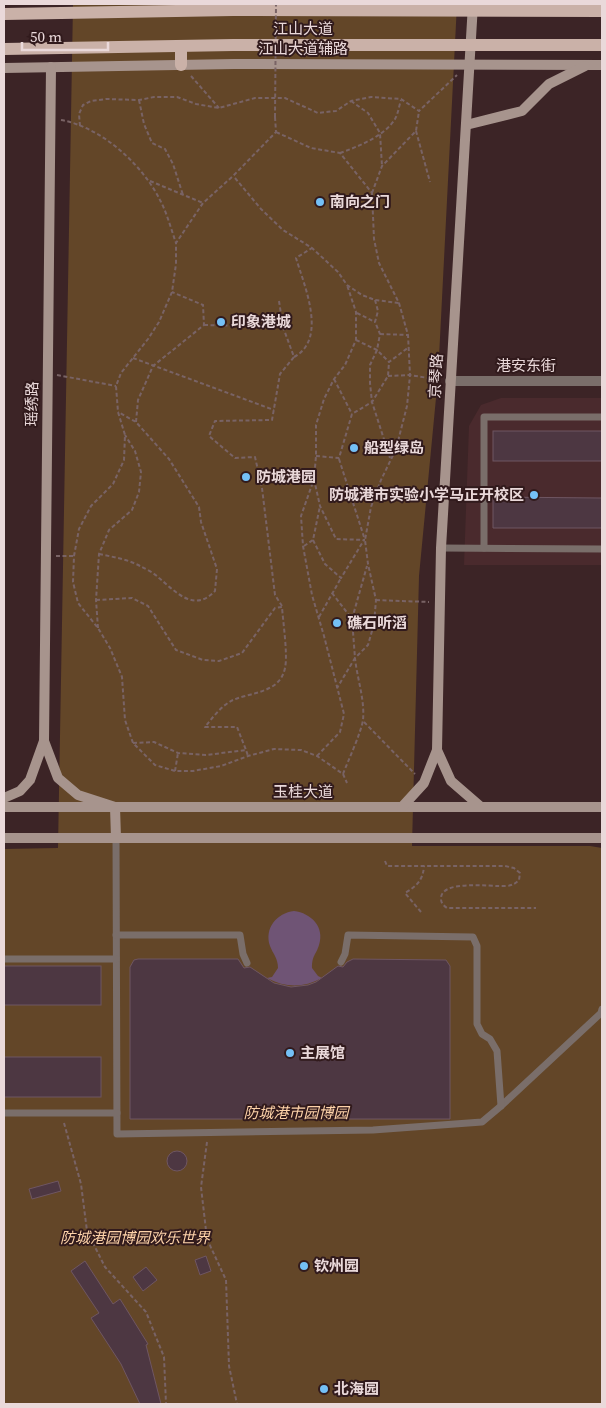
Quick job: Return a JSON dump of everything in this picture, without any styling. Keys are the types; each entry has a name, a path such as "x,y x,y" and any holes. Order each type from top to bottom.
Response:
{"main road":[{"name":"江山大道","path":"4,14 473,7 602,11"},
{"name":"江山大道","path":"4,49 181,46 602,45"},
{"path":"181,46 181,65"}],"street":[{"name":"京琴路","path":"437,750 440,602 450,381 473,7"},
{"path":"466,125 522,111 549,84 602,59"},
{"name":"江山大道辅路","path":"4,68 470,64 589,64 602,66"},
{"name":"瑶绣路","path":"44,740 51,67"},
{"name":"港安东街","path":"450,381 602,381"},
{"path":"4,798 20,791 30,780 44,740"},
{"path":"44,740 58,778 78,795 115,807 116,838"},
{"path":"402,807 424,783 437,750"},
{"path":"437,750 451,781 481,807"},
{"name":"玉桂大道","path":"4,807 602,807"},
{"path":"4,838 602,838"}],"lane":[{"path":"484,548 484,417 602,417"},
{"path":"442,548 602,548"},
{"path":"116,838 117,1134 373,1130 482,1122 602,1013 602,1009"},
{"path":"116,935 240,935 247,963"},
{"path":"341,962 345,954 348,935 473,937 477,946 477,1024 482,1034 490,1039 497,1051 501,1106"},
{"path":"4,959 116,959"},
{"path":"4,1113 117,1113"}],"path":[{"path":"176,243 203,203 233,176 276,132 276,4"},
{"path":"430,182 416,130 419,111 470,64"},
{"path":"181,65 219,108"},
{"path":"80,126 79,114 82,105 91,101 106,99 139,100 154,97 177,97 196,104 219,108 256,98 285,98 318,113 336,111 351,101 371,97 401,99 419,111"},
{"path":"276,132 311,148 340,153 364,144 380,133 394,120 401,99"},
{"path":"139,100 144,124 152,143 165,149 173,164 183,195"},
{"path":"351,101 368,113 380,133 382,166"},
{"path":"50,118 80,126 106,139 128,156 149,181 161,201 176,243 176,264 172,292 159,322 121,373 116,386 118,412 125,435 135,451 141,472 139,492 132,510 109,530 99,554 96,600 98,628"},
{"path":"318,617 365,540 371,508 381,480 396,449 407,406 410,375 408,334 399,303 379,263 374,239 372,193 382,166 416,130"},
{"path":"340,153 372,193"},
{"path":"235,178 261,209 278,224 312,248 338,272 346,285 356,312 356,340 345,364 334,379 324,399 316,425 314,479 300,516 303,546 312,595 344,714 340,732 317,756"},
{"path":"149,181 203,203"},
{"path":"248,756 237,728 205,727 221,708 232,701 269,689 282,680 286,667 282,607 275,595 262,488 255,457 235,458 209,436 215,421 272,420 280,374 294,357 302,352 311,334 313,321 296,258 312,248"},
{"path":"346,285 362,295 375,300 399,303"},
{"path":"172,292 203,305 204,325"},
{"path":"375,300 378,312 375,322 380,334 377,350 370,365 370,383 372,402 391,460"},
{"path":"279,301 283,327 294,357"},
{"path":"356,312 375,322"},
{"path":"136,422 138,400 153,366 204,325 283,327"},
{"path":"380,334 408,334"},
{"path":"356,340 377,350 389,362"},
{"path":"337,688 355,658 368,645 374,624 376,600 365,540 339,458 352,414 372,402 388,376 389,362 409,347"},
{"path":"133,358 274,410"},
{"path":"48,373 116,386"},
{"path":"388,376 410,375 450,381"},
{"path":"334,379 352,414"},
{"path":"99,554 124,559 140,566 158,577 177,595 190,600 204,599 215,591 217,569 201,522 200,507 170,460 136,422 118,412"},
{"path":"125,435 124,460 114,484 91,506 79,529 74,556 73,582 78,603 98,628 110,648 122,677 125,720 133,743 154,765 175,771 193,771 221,766 274,749 300,750 317,756 343,774 347,783"},
{"path":"316,456 339,458"},
{"path":"314,479 320,506 336,539 365,540"},
{"path":"320,506 313,540 325,564 341,578"},
{"path":"303,546 313,540"},
{"path":"46,556 74,556"},
{"path":"343,774 363,722 352,618 368,564"},
{"path":"332,593 352,618"},
{"path":"96,600 132,598 148,606 176,650 203,660 219,661 242,653 275,608 282,607"},
{"path":"376,600 440,602"},
{"path":"363,722 424,783"},
{"path":"133,743 154,742 178,753 206,755 246,750"},
{"path":"175,771 178,753"},
{"path":"385,861 387,866 505,866 514,868 520,873 519,880 514,885 457,886 448,888 440,898 443,905 447,908 536,908"},
{"path":"421,912 405,893 416,886 423,876 424,865"},
{"path":"61,1113 81,1184 87,1231 105,1267 146,1312 164,1357 166,1404"},
{"path":"208,1132 201,1187 207,1239 226,1280 229,1366 237,1404"}],"shaded area":[{"name":"防城港市实验小学马正开校区","path":"501,398 602,398 602,565 464,565 469,426 481,405"},
{"path":"294,911 311,918 320,932 318,948 313,958 312,968 322,978 301,985 281,984 267,978 272,977 278,968 270,946 270,928 277,918"}],"green space":[{"name":"防城港市园博园","path":"73,4 457,4 438,377 419,576 412,846 590,846 602,848 602,1404 4,1404 4,849 58,848"}],"building":[{"path":"493,431 602,431 602,461 493,461"},
{"path":"493,497 602,498 602,528 493,528"},
{"name":"主展馆","path":"238,959 244,968 250,967 274,983 291,987 316,982 338,966 343,967 353,959 446,960 450,966 450,1119 130,1119 130,967 134,960"},
{"path":"4,966 101,966 101,1005 4,1005"},
{"path":"4,1057 101,1057 101,1097 4,1097"},
{"path":"177,1151 184,1154 187,1161 184,1168 177,1171 170,1168 167,1161 170,1154"},
{"path":"58,1181 61,1191 32,1199 29,1189"},
{"path":"206,1256 211,1271 200,1275 195,1260"},
{"path":"85,1261 113,1304 120,1299 148,1344 146,1345 161,1404 140,1404 121,1364 91,1318 99,1313 71,1271"},
{"path":"146,1267 157,1280 143,1291 133,1277"}],"place":[{"name":"南向之门","path":"320,202"},
{"name":"印象港城","path":"221,322"},
{"name":"船型绿岛","path":"354,448"},
{"name":"防城港园","path":"246,477"},
{"name":"防城港市实验小学马正开校区","path":"534,495"},
{"name":"礁石听滔","path":"337,623"},
{"name":"主展馆","path":"290,1053"},
{"name":"钦州园","path":"304,1266"},
{"name":"北海园","path":"324,1389"}],"park label":[{"name":"防城港园博园欢乐世界","path":"135,1238"}]}
